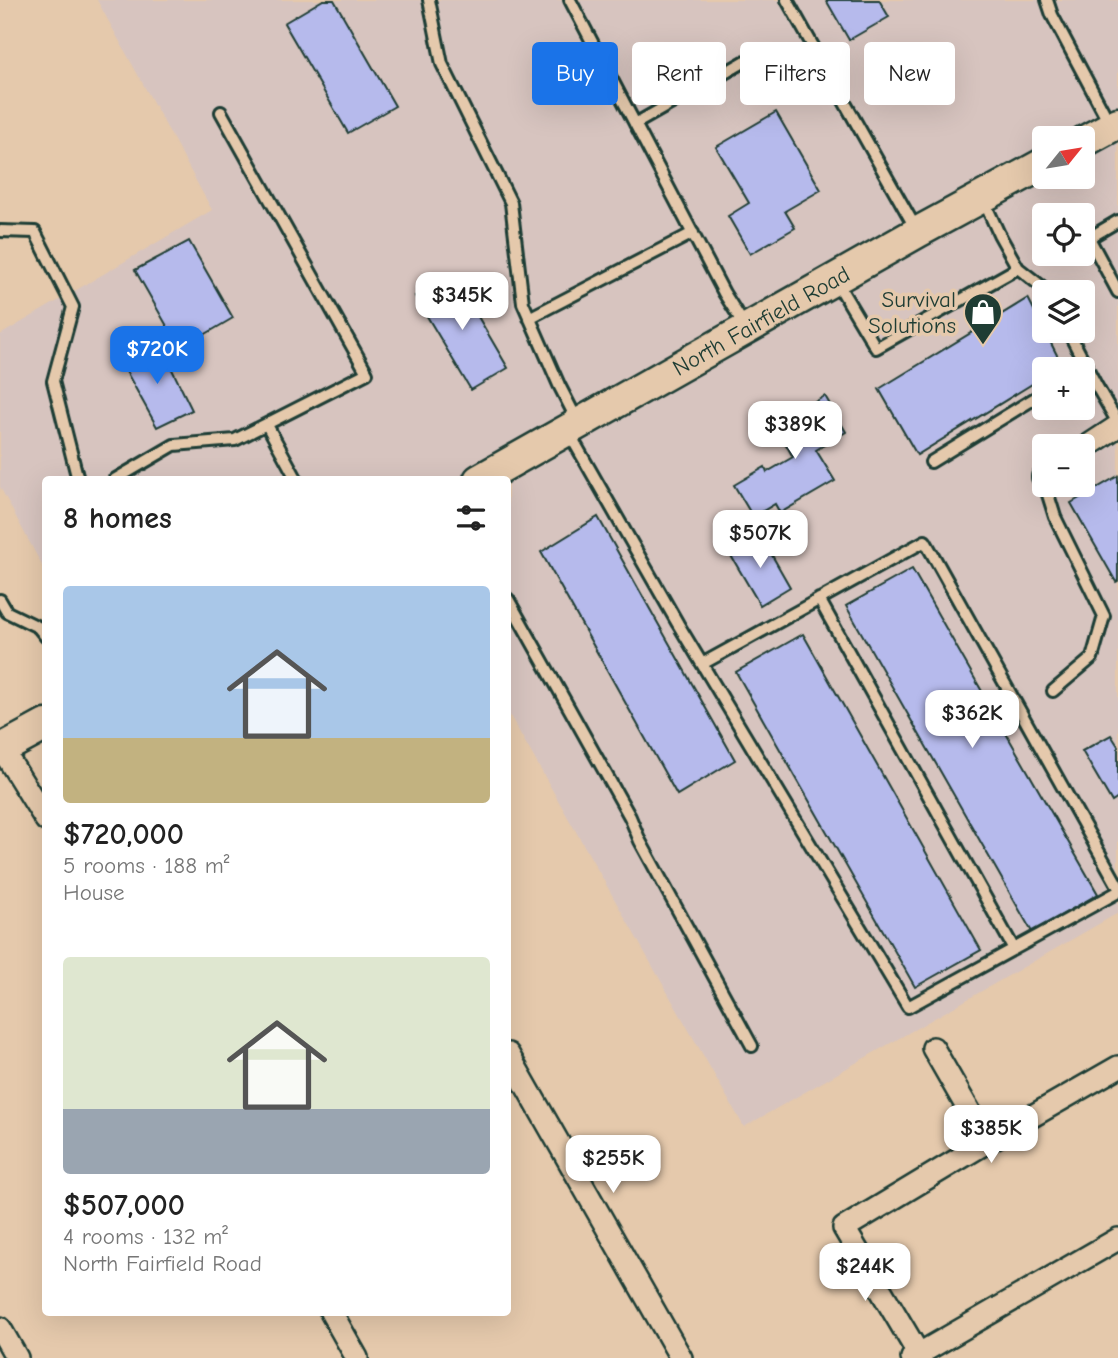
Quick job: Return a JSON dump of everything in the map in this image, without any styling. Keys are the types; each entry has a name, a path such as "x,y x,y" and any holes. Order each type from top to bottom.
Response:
{"main road":[{"path":"1096,135 1115,125"},
{"name":"North Fairfield Road","path":"487,476 746,328 1032,170"},
{"path":"1,750 42,726"}],"street":[{"path":"1095,440 1118,424"},
{"path":"1,750 42,814"},
{"path":"933,1048 987,1142"},
{"path":"511,1059 681,1358"},
{"path":"1118,1067 844,1228 917,1357 1118,1239"},
{"path":"333,1316 357,1358"},
{"path":"0,1328 17,1358"}],"lane":[{"path":"429,0 442,64 511,203 523,303 573,427 702,664 908,1007 1118,892"},
{"path":"570,0 724,293 746,328"},
{"path":"787,0 918,232"},
{"path":"1047,0 1052,15 1115,125"},
{"path":"635,124 740,64"},
{"path":"121,476 174,445 235,440 367,373 221,112"},
{"path":"982,197 1018,268 1033,280"},
{"path":"1118,221 1089,237 1118,292"},
{"path":"0,231 35,232 73,307 53,381 77,476"},
{"path":"529,318 693,233"},
{"path":"835,279 876,348 1018,268"},
{"path":"1095,383 1118,424"},
{"path":"931,462 1032,400"},
{"path":"267,425 295,476"},
{"path":"1049,497 1055,517 1104,616 1092,658 1053,691"},
{"path":"702,664 925,541 1118,886"},
{"path":"819,599 1014,949"},
{"path":"0,600 7,612 38,627 42,632"},
{"path":"511,604 630,817 640,841 752,1046"}],"shaded area":[{"path":"97,0 1118,0 1118,913 744,1127 511,717 511,476 42,476 42,565 0,487 0,335 212,210"}],"building":[{"path":"323,0 334,0 395,106 348,133 284,23"},
{"path":"826,0 879,0 889,17 849,40"},
{"path":"776,112 821,190 785,211 795,228 750,254 728,216 749,203 716,147"},
{"path":"189,241 233,318 180,349 135,270"},
{"path":"453,274 508,368 471,390 415,296"},
{"path":"1028,298 1032,306 1032,343 1051,343 1058,357 1032,357 1032,384 917,455 879,389"},
{"path":"160,345 192,410 157,427 122,364"},
{"path":"825,396 846,432 816,450 835,481 780,513 775,504 753,517 734,485 765,467 767,472 793,457 775,425"},
{"path":"1118,476 1116,582 1071,503 1081,497 1095,497 1095,489"},
{"path":"598,517 735,760 677,795 541,552"},
{"path":"761,536 790,587 760,605 730,554"},
{"path":"912,569 1098,894 1032,932 846,606"},
{"path":"803,634 981,950 915,987 736,672"},
{"path":"1111,735 1118,746 1118,798 1112,802 1082,751"}],"place":[{"name":"Survival Solutions","path":"983,346"}]}
